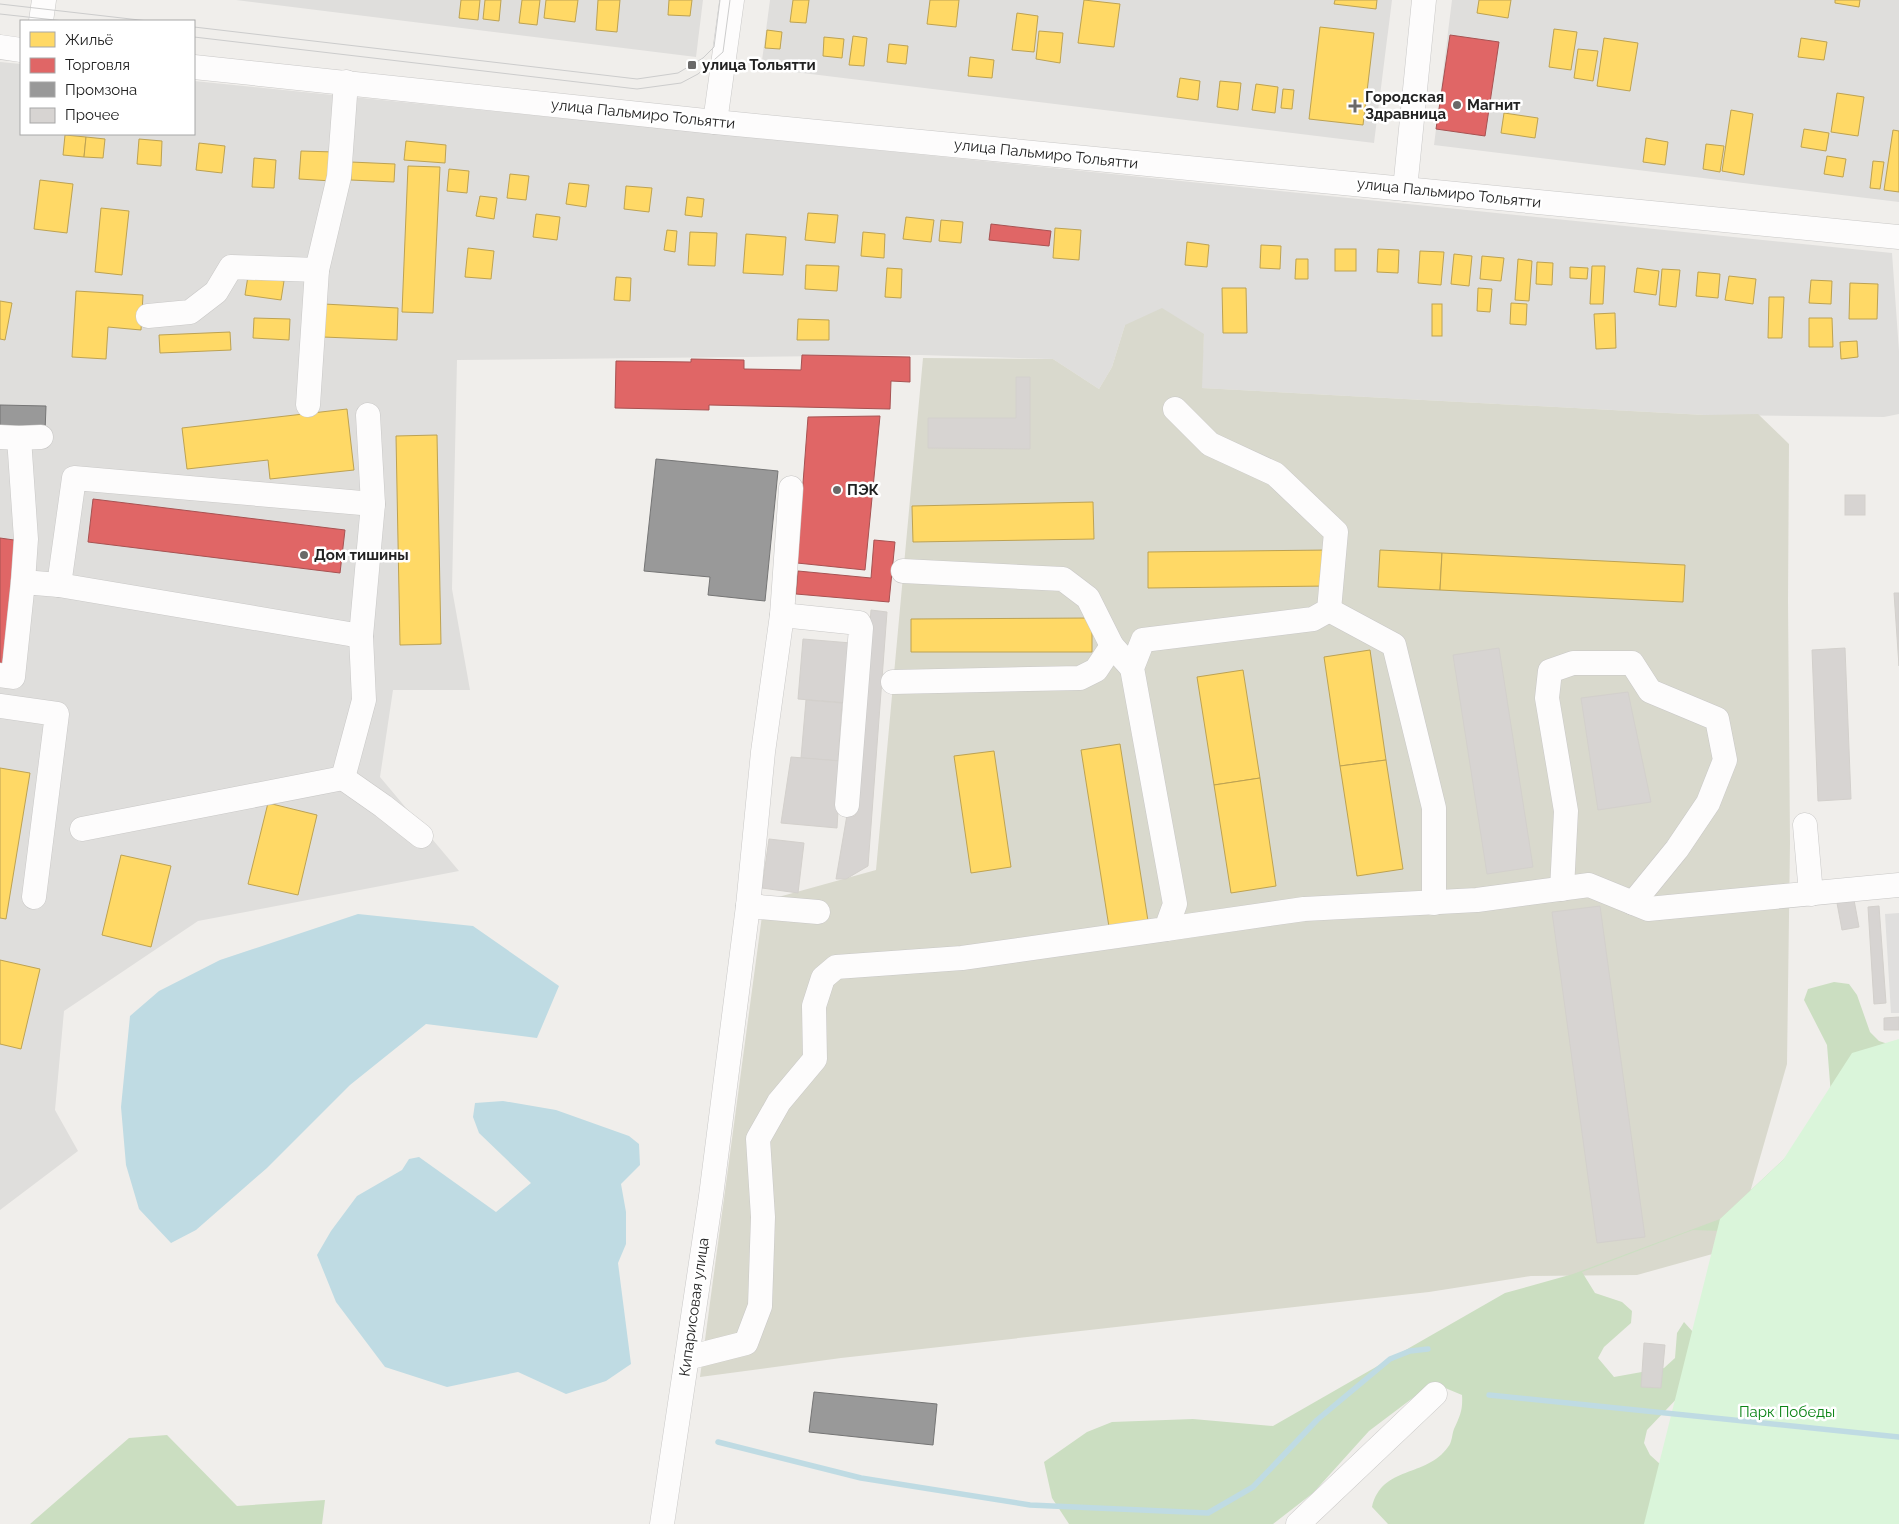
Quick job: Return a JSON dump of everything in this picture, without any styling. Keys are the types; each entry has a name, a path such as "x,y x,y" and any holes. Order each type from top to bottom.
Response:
{"street":[{"path":"41,20 44,0"},
{"path":"714,122 732,0"},
{"path":"1404,189 1424,0"},
{"path":"0,47 20,50"},
{"name":"улица Пальмиро Тольятти","path":"195,67 714,122 1899,238"},
{"path":"308,404 317,270 339,177 346,82"},
{"path":"148,316 190,312 216,292 231,267 317,270"},
{"path":"1175,409 1210,444 1275,474 1336,532 1329,610"},
{"path":"343,778 364,700 361,636 373,504 368,415"},
{"path":"0,675 13,677 26,539 20,438"},
{"path":"60,585 74,478 373,504"},
{"name":"Кипарисовая улица","path":"662,1524 710,1196 748,906 763,752 782,615 791,488"},
{"path":"903,571 1063,579 1088,598 1112,646 1132,668"},
{"path":"22,582 60,585 361,636"},
{"path":"1166,929 1174,904 1132,668 1143,640 1313,619 1329,610"},
{"path":"1329,610 1394,645 1434,808 1434,902"},
{"path":"782,615 858,623 861,628 847,805"},
{"path":"893,682 1080,678 1096,670 1112,646"},
{"path":"1562,889 1566,811 1547,698 1550,671 1573,664 1632,663 1650,691 1717,719 1724,760 1708,802 1677,849 1633,903"},
{"path":"0,706 57,714 34,897"},
{"path":"82,828 343,778 422,836"},
{"path":"1805,825 1811,894"},
{"path":"687,1358 746,1343 760,1306 763,1217 758,1138 779,1102 815,1059 814,1006 823,978 836,967 962,958 1304,908 1477,900 1589,885 1648,909 1899,885"},
{"path":"748,906 818,912"},
{"path":"1298,1524 1435,1394"}],"shaded area":[{"path":"236,0 703,0 696,57"},
{"path":"770,0 1392,0 1374,143 761,68"},
{"path":"1452,0 1899,0 1899,202 1434,145"},
{"path":"0,62 20,64 20,135 195,135 195,81 1892,253 1899,351 1899,414 1884,417 1705,415 1201,388 1204,334 1125,325 1112,367 1099,389 1053,359 920,355 457,360 452,589 470,690 393,690 380,777 459,871 198,921 64,1011 55,1110 78,1151 0,1210"},
{"path":"1162,308 1204,334 1202,388 1705,415 1758,414 1789,444 1790,843 1787,1064 1734,1248 1637,1275 1531,1276 1429,1292 841,1358 700,1377 764,901 876,870 923,358 1053,359 1099,389 1112,367 1125,325"},
{"path":"1899,913 1899,1013 1891,1013 1885,914"}],"green space":[{"path":"1834,982 1849,984 1857,995 1870,1032 1879,1041 1891,1045 1750,1232 1693,1230 1582,1272 1595,1293 1622,1302 1632,1311 1631,1323 1604,1347 1598,1358 1614,1377 1664,1368 1675,1358 1677,1333 1684,1322 1693,1332 1683,1392 1647,1430 1644,1443 1650,1455 1660,1464 1899,1524 1388,1524 1372,1507 1377,1494 1385,1484 1395,1478 1428,1464 1439,1457 1450,1443 1461,1413 1462,1395 1438,1385 1414,1397 1369,1431 1313,1493 1273,1524 1069,1524 1052,1498 1044,1462 1087,1432 1112,1422 1193,1419 1273,1426 1505,1293 1573,1274 1720,1219 1783,1160 1832,1108 1827,1045 1804,1000 1808,989"},
{"name":"Парк Победы","path":"1899,1039 1899,1524 1644,1524 1720,1219 1783,1160 1852,1053"},
{"path":"167,1435 237,1506 325,1500 322,1524 30,1524 129,1438"}],"water":[{"path":"358,914 473,926 559,986 537,1038 426,1024 350,1085 267,1168 196,1230 171,1243 139,1209 126,1165 121,1107 130,1016 159,991 220,960"},
{"path":"503,1101 556,1110 629,1136 639,1144 640,1165 621,1184 626,1212 626,1244 618,1263 631,1364 606,1381 566,1394 518,1372 447,1387 385,1367 336,1302 317,1255 331,1231 357,1196 402,1170 409,1159 419,1157 496,1212 531,1183 479,1133 473,1117 475,1103"}],"building: Жильё":[{"path":"461,0 480,0 478,20 459,18"},
{"path":"485,0 501,0 499,21 483,19"},
{"path":"522,0 540,0 537,25 519,23"},
{"path":"546,0 578,0 575,22 544,18"},
{"path":"598,0 620,0 617,32 596,30"},
{"path":"669,0 692,0 690,16 668,15"},
{"path":"793,0 809,0 806,23 790,22"},
{"path":"930,0 959,0 956,27 927,24"},
{"path":"1084,0 1120,4 1114,47 1078,43"},
{"path":"1335,0 1377,0 1376,9 1334,4"},
{"path":"1479,0 1511,0 1508,18 1477,13"},
{"path":"1835,0 1860,0 1859,7 1835,3"},
{"path":"1017,13 1038,16 1034,52 1012,50"},
{"path":"1320,27 1374,33 1363,125 1309,119"},
{"path":"1554,29 1577,32 1571,70 1549,67"},
{"path":"767,30 782,32 780,49 765,48"},
{"path":"1039,31 1063,33 1060,63 1036,59"},
{"path":"853,36 867,38 864,66 849,65"},
{"path":"824,37 844,39 842,58 823,56"},
{"path":"1604,38 1638,43 1630,91 1597,86"},
{"path":"1801,38 1827,42 1824,60 1798,57"},
{"path":"889,44 908,46 906,64 887,62"},
{"path":"1578,49 1598,51 1593,81 1574,78"},
{"path":"970,57 994,60 992,78 968,76"},
{"path":"1180,78 1200,81 1198,100 1177,97"},
{"path":"1220,81 1241,83 1238,110 1217,107"},
{"path":"1256,84 1278,87 1275,113 1252,110"},
{"path":"1283,89 1294,90 1292,109 1281,108"},
{"path":"1837,93 1864,97 1858,136 1831,132"},
{"path":"1731,110 1753,114 1744,175 1722,171"},
{"path":"1504,113 1538,118 1535,138 1501,133"},
{"path":"1804,129 1829,133 1826,151 1801,147"},
{"path":"1893,130 1899,131 1899,192 1884,190"},
{"path":"65,135 86,137 84,157 63,155"},
{"path":"86,137 105,139 103,158 84,157"},
{"path":"1646,138 1668,142 1665,165 1643,162"},
{"path":"139,139 162,141 161,166 137,164"},
{"path":"406,141 446,145 445,163 404,160"},
{"path":"199,143 225,146 222,173 196,170"},
{"path":"1706,144 1724,146 1720,172 1703,169"},
{"path":"301,151 334,152 332,181 299,179"},
{"path":"1827,156 1846,159 1843,177 1824,174"},
{"path":"254,158 276,160 274,188 252,187"},
{"path":"1873,161 1884,162 1880,189 1870,188"},
{"path":"351,162 395,164 394,182 351,180"},
{"path":"408,166 440,167 433,313 402,312"},
{"path":"449,169 469,171 467,193 447,191"},
{"path":"510,174 529,176 526,200 507,198"},
{"path":"40,180 73,184 67,233 34,229"},
{"path":"569,183 589,185 586,207 566,204"},
{"path":"626,186 652,188 649,212 624,209"},
{"path":"480,196 497,198 494,219 476,216"},
{"path":"687,197 704,199 702,217 685,215"},
{"path":"101,208 129,211 122,275 95,272"},
{"path":"808,213 838,215 835,243 805,240"},
{"path":"536,214 560,217 557,240 533,237"},
{"path":"906,217 934,220 931,242 903,239"},
{"path":"941,220 963,222 961,243 939,241"},
{"path":"1055,228 1081,230 1079,260 1053,258"},
{"path":"667,230 677,231 675,252 664,250"},
{"path":"690,232 717,233 715,266 688,265"},
{"path":"863,232 885,234 884,258 861,256"},
{"path":"746,234 786,237 783,275 743,273"},
{"path":"1187,242 1209,245 1207,267 1185,265"},
{"path":"1261,245 1281,246 1280,269 1260,268"},
{"path":"468,248 494,251 491,279 465,277"},
{"path":"1335,249 1356,249 1356,271 1335,271"},
{"path":"1378,249 1399,250 1398,273 1377,272"},
{"path":"1420,251 1444,252 1441,285 1418,283"},
{"path":"1454,254 1472,256 1469,286 1451,284"},
{"path":"1482,256 1504,258 1501,281 1480,279"},
{"path":"1296,259 1308,259 1308,279 1295,279"},
{"path":"1518,259 1532,261 1529,301 1515,300"},
{"path":"1537,262 1553,263 1552,285 1536,284"},
{"path":"806,265 839,266 837,291 805,289"},
{"path":"1592,266 1605,266 1603,304 1590,304"},
{"path":"1570,267 1588,268 1587,279 1570,278"},
{"path":"887,268 902,269 901,298 885,297"},
{"path":"1637,268 1659,271 1656,295 1634,292"},
{"path":"1662,269 1680,270 1676,307 1659,305"},
{"path":"1698,272 1720,274 1718,298 1696,296"},
{"path":"248,276 284,281 281,300 245,295"},
{"path":"1729,276 1756,279 1753,304 1725,300"},
{"path":"616,277 631,278 630,301 614,300"},
{"path":"1811,280 1832,281 1831,304 1809,303"},
{"path":"1850,283 1878,284 1877,319 1849,319"},
{"path":"1222,288 1246,288 1247,333 1223,333"},
{"path":"1478,288 1492,289 1490,312 1477,311"},
{"path":"76,291 143,295 141,330 108,327 106,359 72,357"},
{"path":"1769,297 1784,297 1782,338 1768,338"},
{"path":"0,301 12,303 5,340 0,339"},
{"path":"1511,303 1527,304 1526,325 1510,324"},
{"path":"324,304 398,308 397,340 323,337"},
{"path":"1432,304 1442,304 1442,336 1432,336"},
{"path":"1615,313 1616,348 1596,349 1594,314"},
{"path":"254,318 290,319 289,340 253,338"},
{"path":"1809,318 1832,318 1833,347 1809,347"},
{"path":"798,319 829,320 829,340 797,340"},
{"path":"230,332 231,350 160,353 159,335"},
{"path":"1857,341 1858,357 1841,359 1840,342"},
{"path":"347,409 354,470 270,479 268,460 187,469 182,428"},
{"path":"437,435 441,644 400,645 396,436"},
{"path":"1093,502 1094,539 913,542 912,506"},
{"path":"1330,550 1330,586 1148,588 1148,552"},
{"path":"1380,550 1442,553 1440,590 1378,587"},
{"path":"1442,553 1685,565 1683,602 1440,590"},
{"path":"1092,618 1092,652 911,652 911,619"},
{"path":"1370,650 1386,760 1340,766 1324,657"},
{"path":"1243,670 1260,778 1214,785 1197,677"},
{"path":"1120,744 1148,921 1109,927 1081,750"},
{"path":"994,751 1011,867 971,873 954,756"},
{"path":"1386,760 1403,869 1357,876 1340,766"},
{"path":"0,768 30,773 6,919 0,918"},
{"path":"1260,778 1276,886 1231,893 1214,785"},
{"path":"268,803 317,815 298,895 248,884"},
{"path":"121,855 171,866 151,947 102,935"},
{"path":"0,960 40,969 21,1049 0,1044"}],"building: Торговля":[{"path":"1450,35 1499,42 1485,136 1436,129"},
{"path":"991,224 1051,231 1049,246 989,240"},
{"path":"802,355 910,357 910,382 891,381 890,409 709,405 709,410 615,408 616,361 691,362 691,359 744,360 744,369 801,370"},
{"name":"ПЭК","path":"880,416 865,570 797,563 808,417"},
{"path":"93,499 345,530 340,573 88,542"},
{"path":"0,538 21,541 1,671 0,671"},
{"path":"874,540 895,542 889,602 796,594 798,571 871,578"}],"building: Промзона":[{"path":"0,405 46,406 45,432 0,431"},
{"path":"656,459 778,471 765,601 708,595 710,577 644,571"},
{"path":"814,1392 937,1404 933,1445 809,1432"}],"building: Прочее":[{"path":"1016,377 1030,377 1030,449 928,448 928,418 1016,418"},
{"path":"1845,495 1865,495 1865,515 1845,515"},
{"path":"1894,593 1899,593 1899,666"},
{"path":"871,610 887,612 868,866 846,879 836,879 847,815 855,816"},
{"path":"803,639 851,643 847,703 798,699"},
{"path":"1499,648 1533,867 1487,874 1453,655"},
{"path":"1845,648 1851,799 1818,801 1812,650"},
{"path":"1628,692 1651,802 1598,810 1581,698"},
{"path":"806,700 842,703 838,761 801,758"},
{"path":"791,757 841,761 837,828 781,823"},
{"path":"769,839 804,843 798,893 762,888"},
{"path":"1854,900 1859,927 1842,930 1837,903"},
{"path":"1600,906 1645,1237 1597,1243 1552,912"},
{"path":"1879,906 1886,1003 1874,1004 1868,907"},
{"path":"1899,1017 1899,1030 1884,1030 1884,1018"},
{"path":"1644,1343 1665,1345 1661,1388 1641,1387"}],"waterway":[{"path":"718,1442 861,1478 1030,1505 1208,1513 1253,1487 1317,1420 1390,1359 1410,1351 1428,1349"},
{"path":"1489,1395 1899,1437"}],"tram line":[{"path":"195,27 637,79 678,73 703,58 714,47 720,0"},
{"path":"195,37 637,89 681,83 698,74 723,52 730,0"},
{"path":"0,4 139,20"},
{"path":"0,14 55,20"}],"place":[{"name":"улица Тольятти","path":"692,65"},
{"name":"Магнит","path":"1457,105"},
{"name":"Городская Здравница","path":"1355,106"},
{"name":"ПЭК","path":"837,490"},
{"name":"Дом тишины","path":"304,555"}]}
